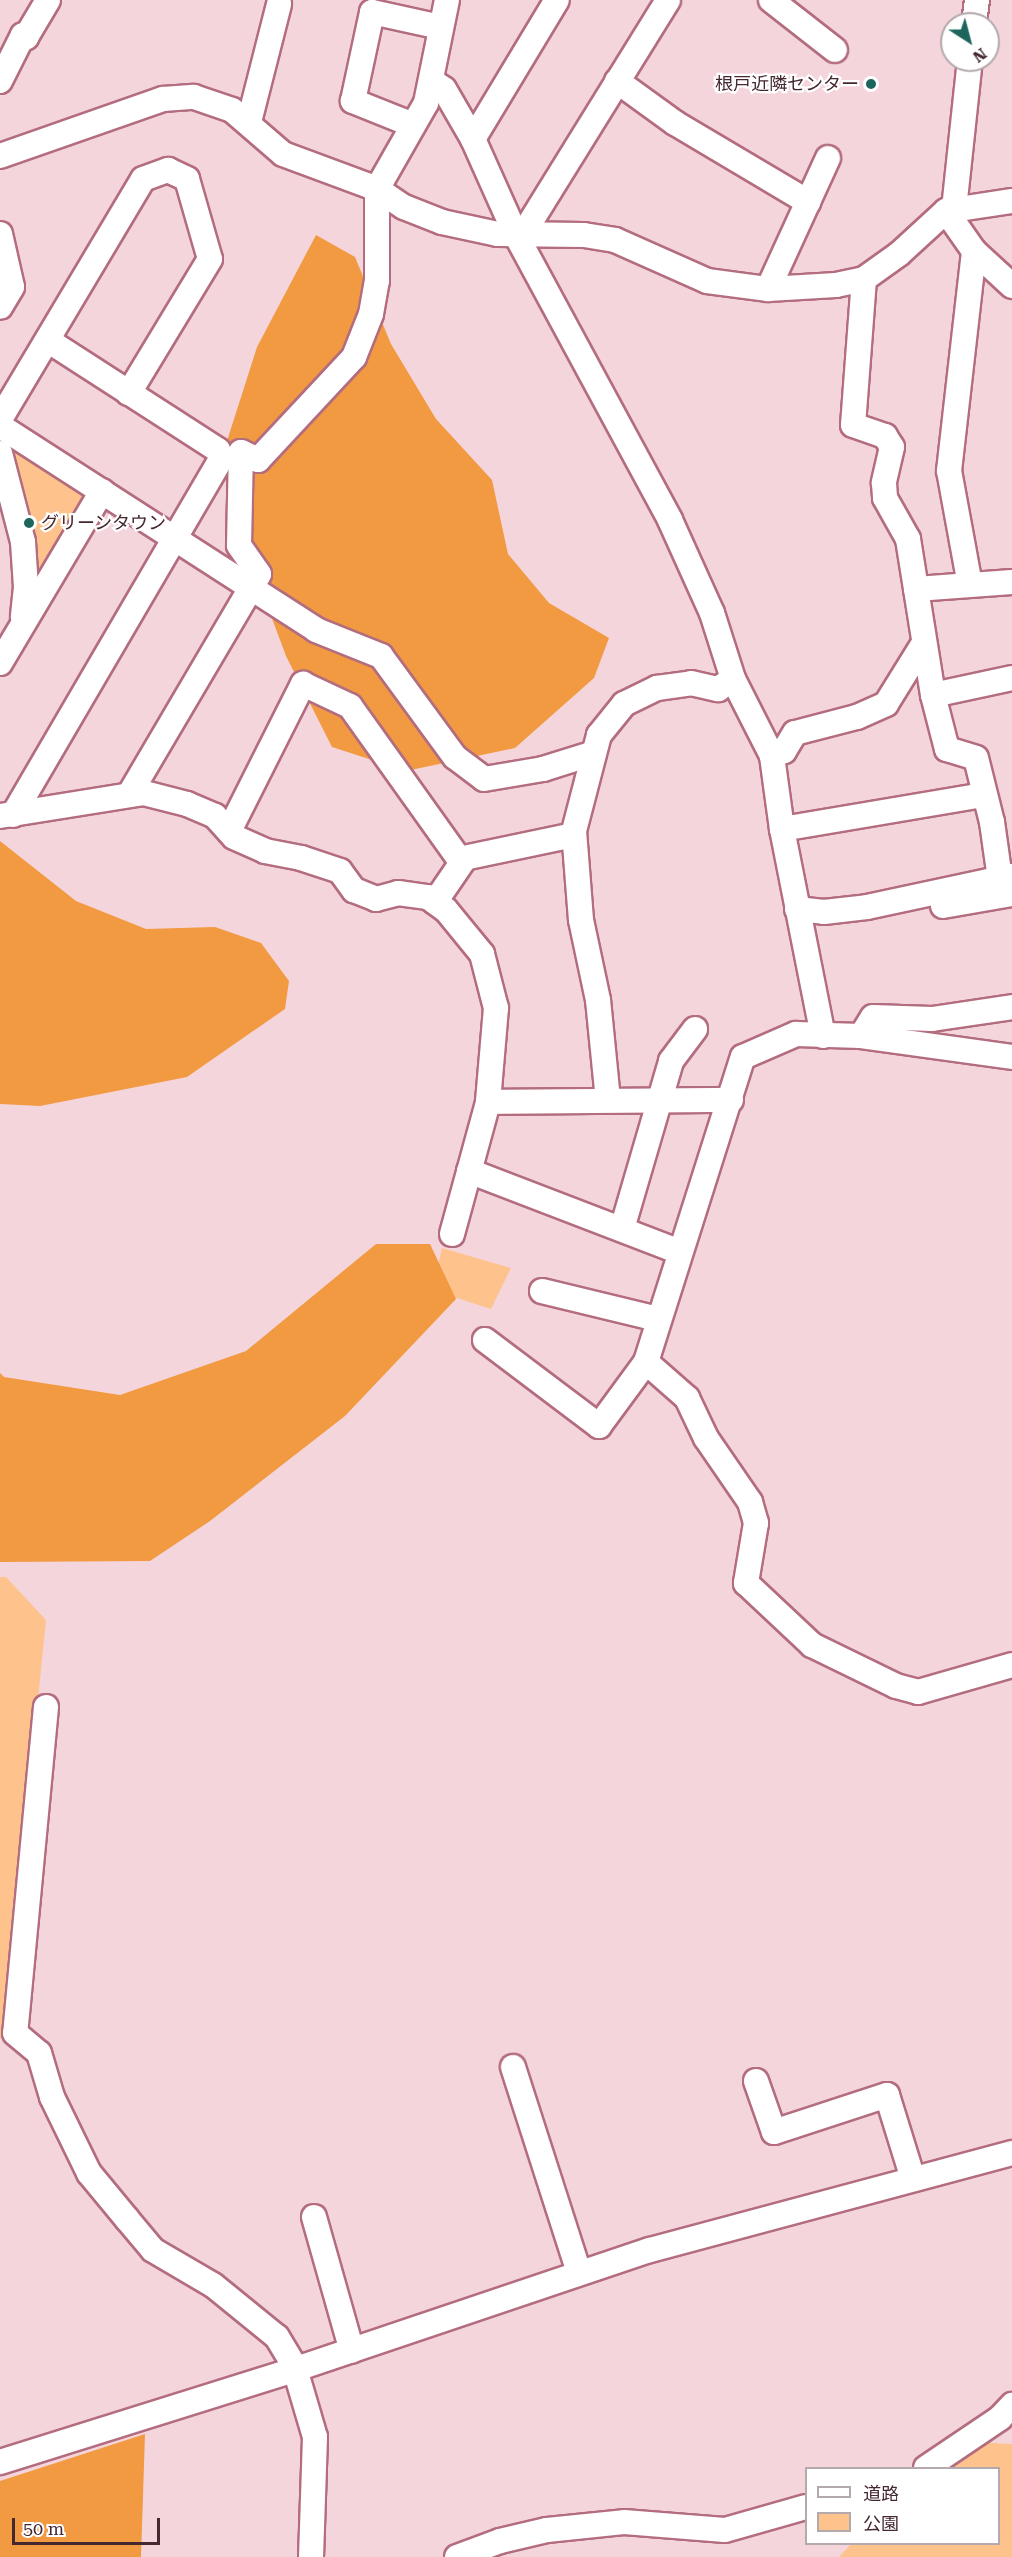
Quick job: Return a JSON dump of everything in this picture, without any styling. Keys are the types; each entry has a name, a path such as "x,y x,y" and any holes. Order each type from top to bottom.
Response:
{"street":[{"path":"0,81 23,35 26,37 48,0"},
{"path":"129,795 259,574 239,545 237,525 241,452 258,460 354,357 371,314 376,281 377,189 413,125 432,81 440,27 447,0"},
{"path":"472,139 557,0"},
{"path":"519,233 668,0"},
{"path":"771,0 835,50"},
{"path":"249,122 279,4"},
{"path":"413,125 353,101 372,12 440,27"},
{"path":"968,72 950,209 974,251 1012,285"},
{"path":"432,81 444,89 472,139 670,520 716,622 733,679 772,756 782,829 823,1036"},
{"path":"617,81 675,123 807,202"},
{"path":"0,156 163,99 194,97 216,102 249,122 283,154 377,189 404,207 442,222 470,230 585,234 615,240 707,280 768,289 836,285 864,279 899,254 950,209 1004,205 1012,201"},
{"path":"768,289 828,158"},
{"path":"0,419 143,179 168,170 187,179 210,259 129,393"},
{"path":"0,234 12,288 0,307"},
{"path":"970,585 949,471 974,251"},
{"path":"799,919 824,912 1008,883 983,795 976,758 947,749 922,646 908,539 885,498 884,483 892,447 885,436 853,426 864,279"},
{"path":"6,816 221,459 218,450 47,340"},
{"path":"0,426 251,585 316,630 381,656 455,757 484,779 543,769 594,753"},
{"path":"0,453 23,542 26,586 22,626"},
{"path":"2,657 102,491"},
{"path":"916,589 1012,582"},
{"path":"772,756 784,751 795,733 857,717 886,704 922,646"},
{"path":"933,695 1012,678"},
{"path":"608,1100 598,1000 581,920 574,835 599,735 624,704 657,688 691,683 718,688 733,679"},
{"path":"229,831 303,684 350,706 459,859 574,835"},
{"path":"6,816 144,793 187,804 215,816 229,831 265,852 301,858 340,871 354,890 376,899 398,893 428,897 435,902 482,954 496,1008 488,1102 453,1234"},
{"path":"782,829 983,795"},
{"path":"435,902 465,858"},
{"path":"861,1036 873,1017 932,1019 1012,1007"},
{"path":"622,1229 671,1061 695,1029"},
{"path":"485,1340 600,1426 646,1362 658,1319 731,1100 742,1058 796,1034 861,1036 1012,1057"},
{"path":"488,1102 731,1100"},
{"path":"470,1171 680,1252"},
{"path":"542,1291 658,1319"},
{"path":"646,1362 687,1398 705,1438 750,1502 756,1522 746,1582 812,1645 896,1686 918,1692 1012,1665"},
{"path":"46,1707 15,2034 39,2053 52,2097 89,2173 153,2250 213,2285 277,2337 296,2369 315,2437 311,2557"},
{"path":"513,2067 579,2272"},
{"path":"756,2080 774,2132 887,2095 913,2179"},
{"path":"0,2462 352,2351 579,2272 1012,2153"},
{"path":"314,2217 352,2351"},
{"path":"929,2467 1000,2418 1012,2405"},
{"path":"457,2557 500,2541 547,2530 624,2522 725,2530 805,2508"}],"green space":[{"path":"17,447 82,489 85,498 44,570 34,566 10,454"},
{"path":"442,1248 511,1268 491,1309 432,1290"},
{"path":"0,1577 6,1577 46,1620 4,2038 0,2038"},
{"path":"971,2442 1012,2444 1012,2557 839,2557 850,2545 1000,2545 1000,2467 930,2467"}],"shaded area":[{"path":"316,235 355,257 391,344 436,419 492,480 508,554 549,603 609,638 594,678 515,748 406,771 332,747 286,656 251,562 226,444 257,347"},
{"path":"0,841 76,901 146,929 215,927 261,943 289,981 285,1009 187,1077 40,1106 0,1104"},
{"path":"376,1244 430,1244 456,1299 345,1416 210,1521 150,1561 0,1562 0,1373 4,1377 120,1395 246,1351"},
{"path":"145,2434 141,2557 0,2557 0,2481"}],"place":[{"name":"根戸近隣センター","path":"871,84"},
{"name":"グリーンタウン","path":"29,523"}]}
